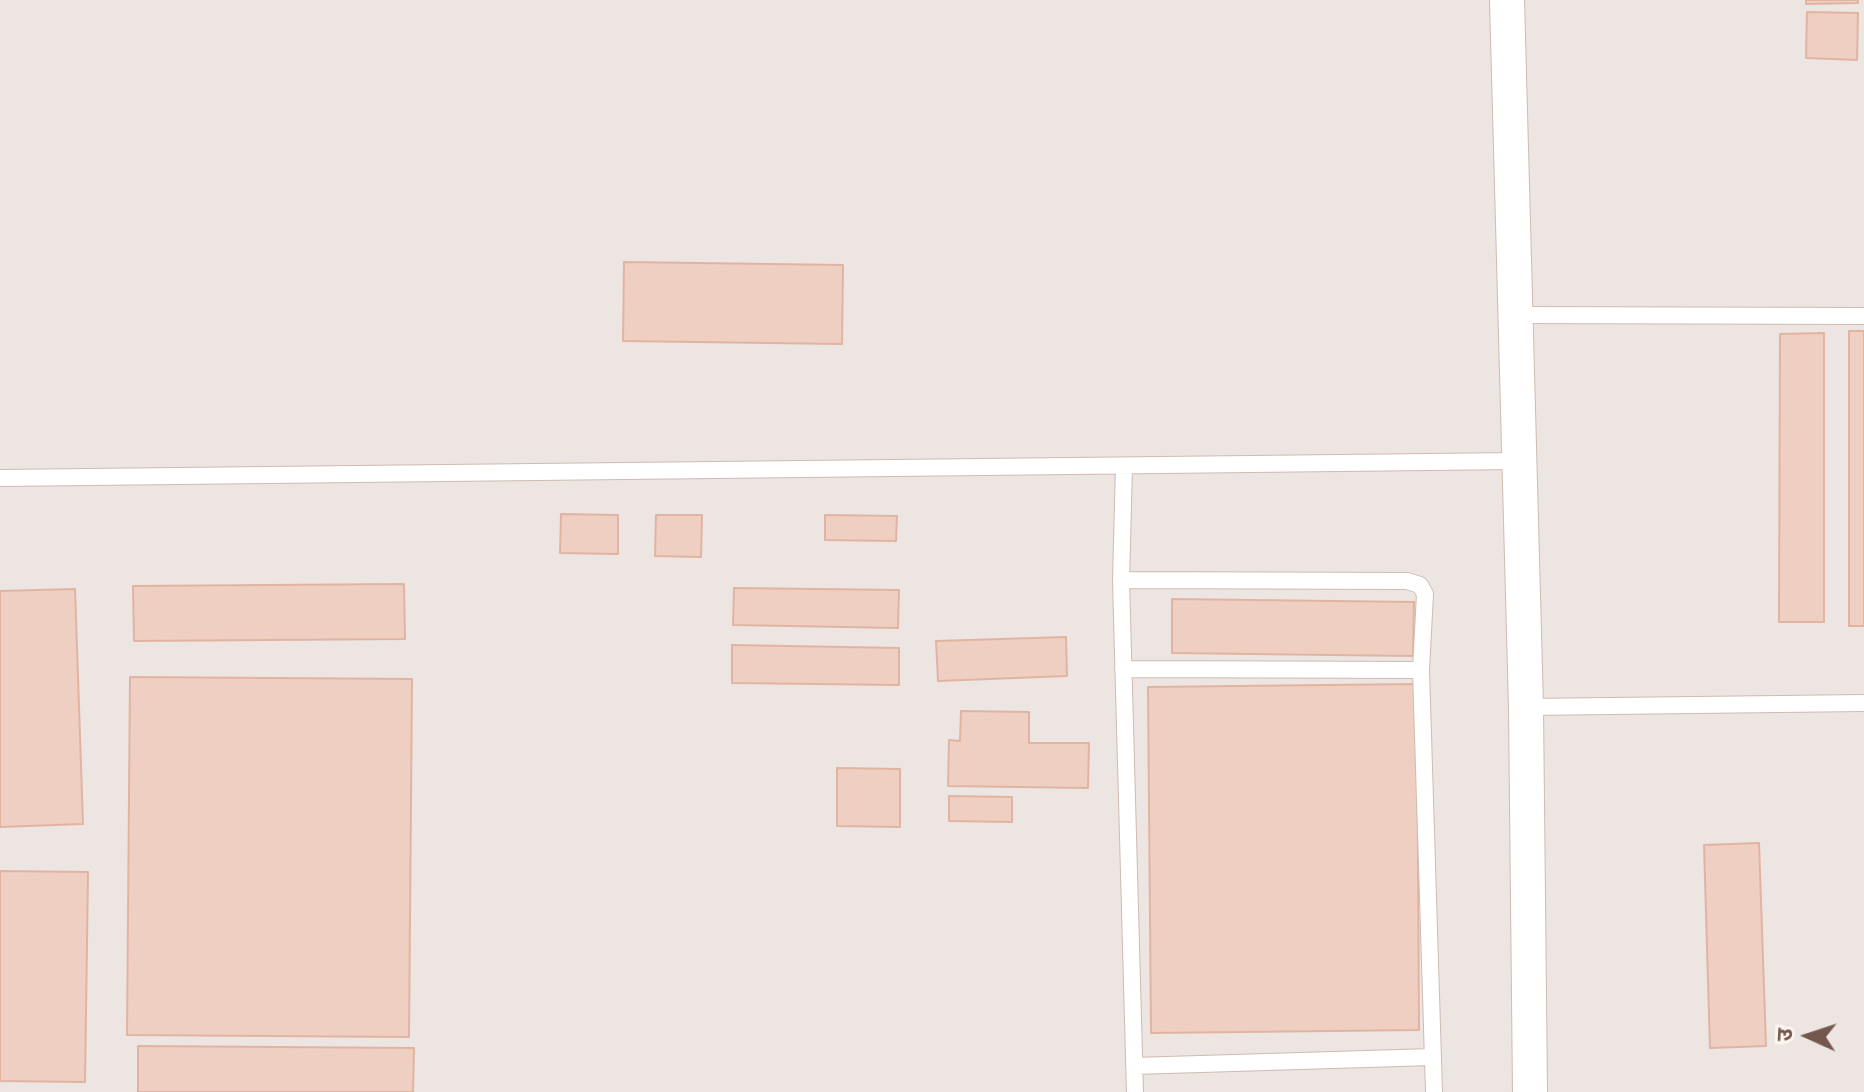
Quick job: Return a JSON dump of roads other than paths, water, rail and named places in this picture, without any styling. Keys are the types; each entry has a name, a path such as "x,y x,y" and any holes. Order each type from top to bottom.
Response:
{"street":[{"path":"1507,0 1513,315 1526,707 1530,1092"}],"lane":[{"path":"1513,315 1864,316"},
{"path":"0,478 1518,461"},
{"path":"1124,467 1121,580 1135,1092"},
{"path":"1121,580 1407,581 1420,585 1425,594 1421,670 1434,1092"},
{"path":"1123,669 1421,670"},
{"path":"1526,707 1864,703"},
{"path":"1134,1066 1433,1057"}]}
